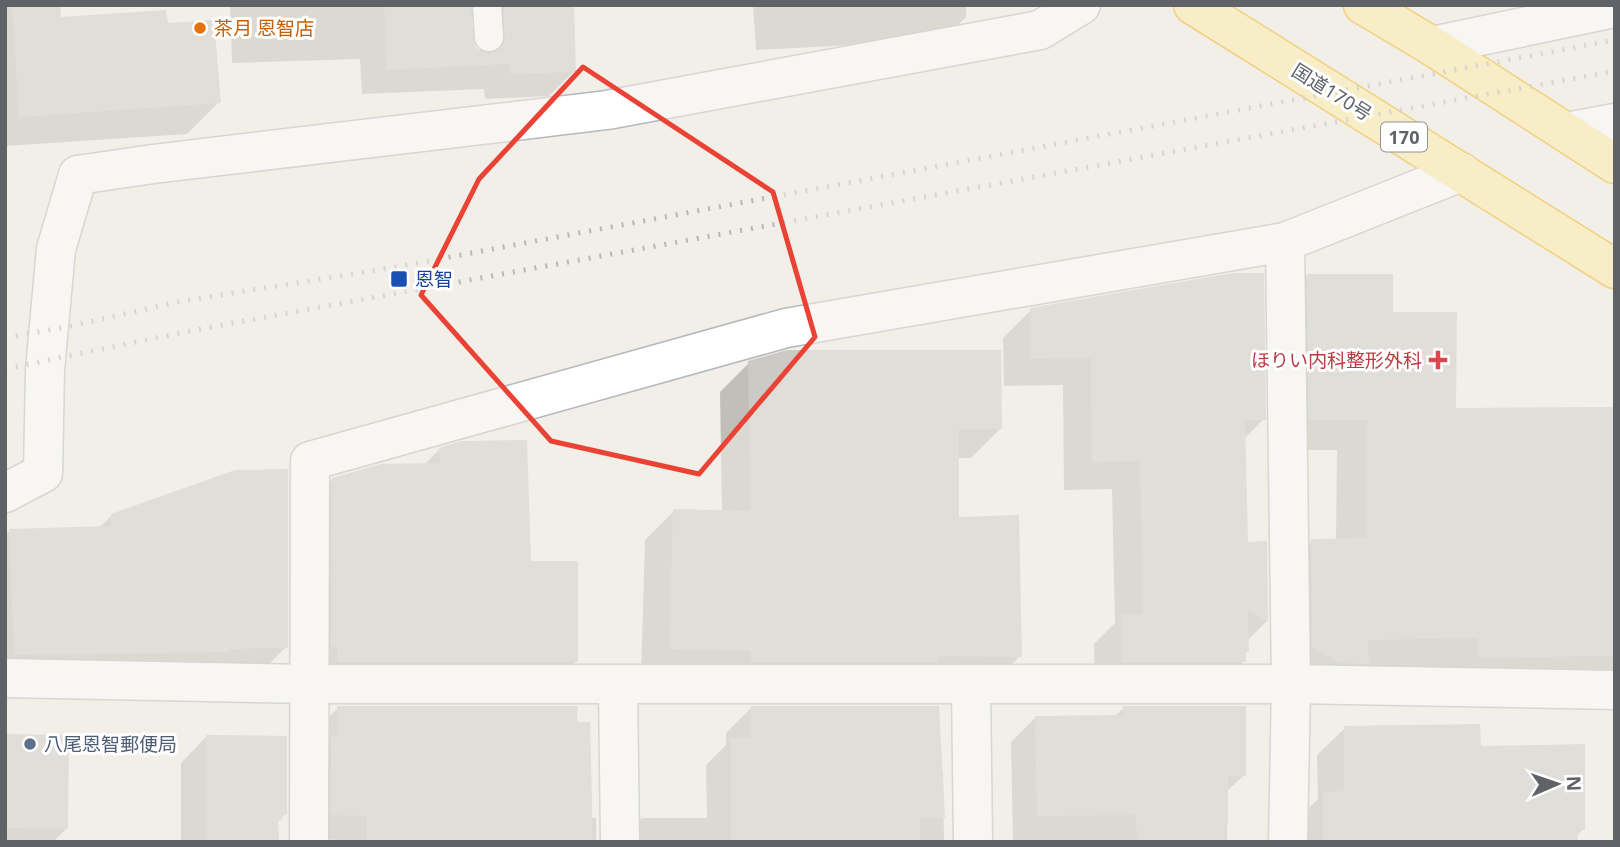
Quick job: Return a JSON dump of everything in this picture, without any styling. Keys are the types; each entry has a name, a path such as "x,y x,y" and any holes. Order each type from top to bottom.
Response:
{"highway":[{"name":"国道170号","path":"1193,5 1615,269"},
{"path":"1363,5 1418,28 1615,164"}],"street":[{"path":"5,493 43,473 45,370 57,248 78,175 607,110 1041,30 1082,5"},
{"path":"1418,28 1615,8"},
{"path":"1566,132 1615,123"},
{"path":"309,842 310,460 786,328 1285,242 1461,172"},
{"path":"1285,242 1291,684 1288,842"},
{"path":"5,678 311,684 1291,684 1615,690"},
{"path":"971,685 974,842"},
{"path":"618,686 620,842"}],"lane":[{"path":"487,5 489,37"}],"highlighted area":[{"path":"583,67 773,192 815,337 699,474 551,441 421,295 479,179"}],"building":[{"path":"12,5 60,5 61,17 166,10 168,23 214,20 221,103 19,117"},
{"path":"384,5 470,5 475,46 481,52 489,54 499,50 504,44 504,5 574,5 576,72 510,74 509,64 387,70"},
{"path":"1232,273 1264,273 1266,420 1245,420 1248,542 1267,541 1268,622 1248,611 1249,652 1246,652 1246,662 1122,662 1122,614 1143,614 1140,461 1092,462 1091,358 1031,359 1030,308"},
{"path":"1307,274 1393,274 1393,312 1457,312 1456,408 1615,407 1615,656 1478,658 1477,638 1368,640 1369,664 1340,663 1312,647 1311,539 1366,538 1367,420 1309,420"},
{"path":"787,350 1001,350 1002,429 959,429 959,517 1019,515 1022,657 938,656 938,662 751,662 751,651 669,649 673,509 751,511 748,361"},
{"path":"527,440 531,561 578,561 578,662 337,662 337,647 331,647 332,478 381,464 440,463 439,448 461,441"},
{"path":"288,469 288,648 229,649 229,652 14,655 9,529 111,526 111,514 235,470"},
{"path":"337,706 578,706 577,722 590,722 593,842 367,842 367,816 331,815 331,736 338,736"},
{"path":"751,706 939,706 945,818 920,818 920,842 731,842 731,738 750,738"},
{"path":"1123,706 1246,706 1246,776 1228,776 1228,824 1225,824 1225,842 1138,842 1135,815 1037,816 1035,716 1123,715"},
{"path":"1480,724 1481,746 1585,744 1585,830 1578,830 1578,842 1323,842 1323,792 1344,791 1344,726"},
{"path":"5,734 69,735 68,829 5,828"},
{"path":"206,735 287,736 287,815 282,814 282,820 278,819 279,842 206,842"}],"railway":[{"path":"5,338 177,302 396,267 1615,40"},
{"path":"5,369 190,331 1615,71"}],"place":[{"name":"茶月 恩智店","path":"200,28"},
{"name":"恩智","path":"399,279"},
{"name":"ほりい内科整形外科","path":"1438,360"},
{"name":"八尾恩智郵便局","path":"30,744"}]}
